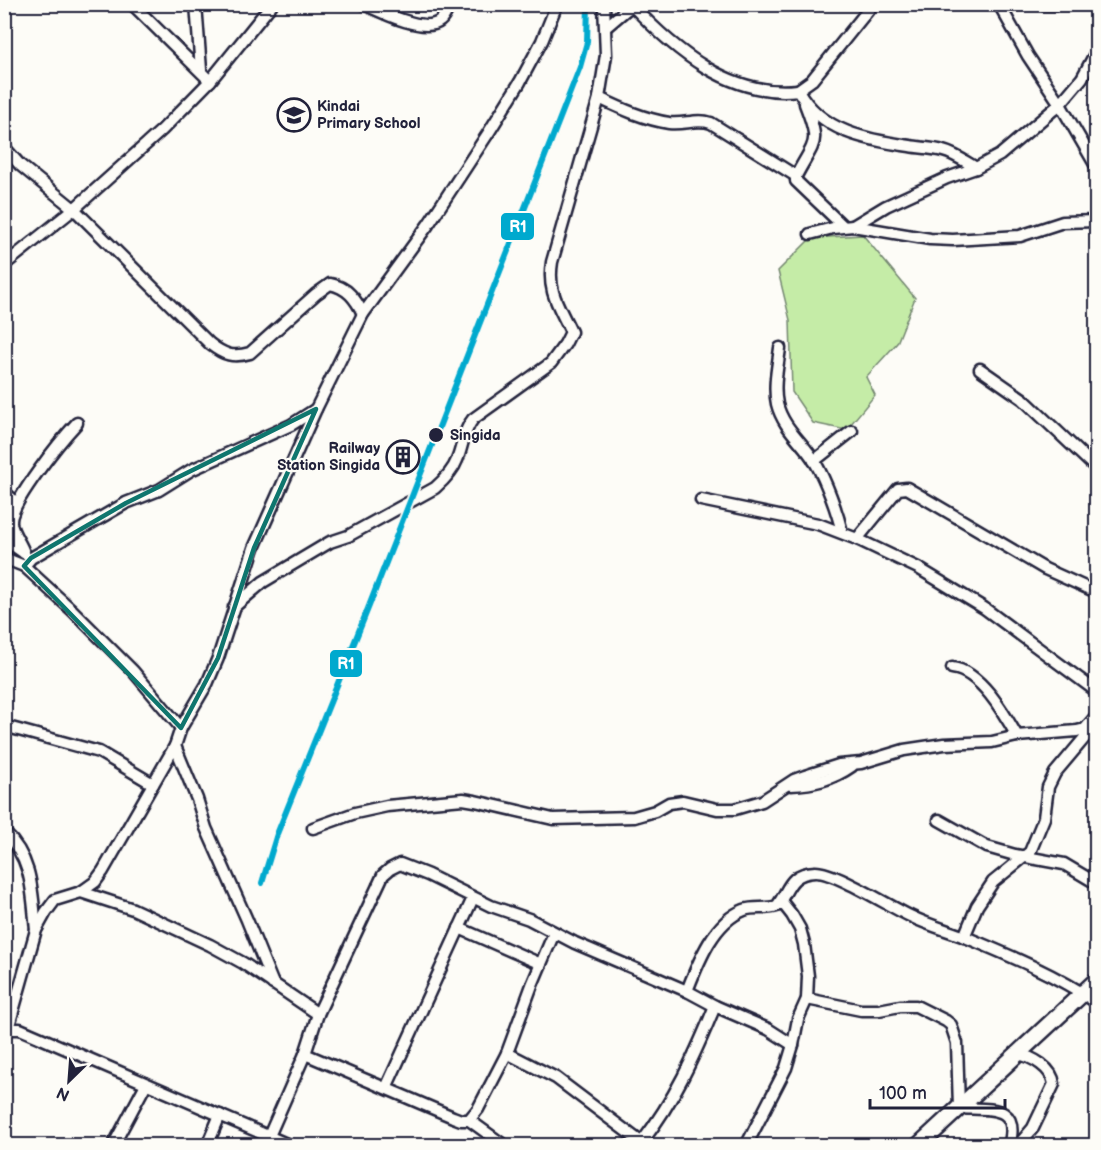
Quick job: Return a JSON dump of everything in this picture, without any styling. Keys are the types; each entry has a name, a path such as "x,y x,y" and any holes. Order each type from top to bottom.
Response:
{"main road":[{"path":"918,1146 1096,981"}],"street":[{"path":"132,4 210,81"},
{"path":"196,4 201,70"},
{"path":"4,265 74,209 162,130 210,81 272,4"},
{"path":"364,4 403,20 433,25 441,20 450,4"},
{"path":"291,1145 20,1029 6,1030 36,930 55,900 81,892 99,878 175,746 181,728 207,684 218,658 254,548 316,410 363,314 421,234 489,132 542,41 557,4"},
{"path":"234,607 263,582 330,542 348,536 435,488 445,479 457,461 466,428 473,419 543,370 565,344 571,332 551,290 549,277 599,99 606,55 604,4"},
{"path":"606,27 632,5 658,33 714,73 755,88 777,93 798,90 812,80 873,4"},
{"path":"999,4 1028,56 1060,104 1096,166"},
{"path":"1043,4 1073,4"},
{"path":"810,234 848,226 911,194 976,168 1000,155 1060,104 1082,78 1096,52"},
{"path":"796,176 816,138 798,90"},
{"path":"599,99 656,121 681,124 699,120 711,123 796,176 800,186 848,226 930,239 953,240 1020,236 1063,222 1096,221"},
{"path":"804,101 825,120 849,134 884,143 941,150 976,168"},
{"path":"4,147 20,165 74,209 221,353 239,357 250,353 330,284 349,292 359,304 363,314"},
{"path":"780,348 776,378 777,402 791,432 814,461 839,518 842,532"},
{"path":"980,369 1023,399 1096,468"},
{"path":"5,558 26,559 126,503 159,490 191,470 291,425 316,410"},
{"path":"26,559 11,523 12,514 17,502 76,423"},
{"path":"814,461 852,431"},
{"path":"857,539 890,496 898,489 908,488 1045,569 1096,592"},
{"path":"4,492 17,502"},
{"path":"701,501 795,519 842,532 918,568 984,608 1096,691"},
{"path":"4,539 133,671 181,728"},
{"path":"952,668 960,669 971,676 999,706 1017,736"},
{"path":"313,828 355,813 387,806 462,800 553,819 634,817 655,812 669,802 683,801 696,802 717,809 735,809 762,801 805,776 839,765 854,764 904,750 944,744 992,742 1017,736 1077,731 1085,729 1096,716"},
{"path":"4,726 99,752 153,784"},
{"path":"964,937 974,912 993,882 1007,868 1026,857 1032,847 1042,824 1051,781 1082,740 1087,735 1096,733"},
{"path":"175,746 197,798 206,828 273,984"},
{"path":"939,820 987,847 1064,864 1096,883"},
{"path":"4,832 17,844 27,864 36,930"},
{"path":"269,1136 305,1054 318,1014 383,875 390,868 403,864 490,906 529,919 555,933 687,991 768,1029 793,1045"},
{"path":"687,991 698,963 720,928 728,920 746,909 777,906 794,878 816,872 828,874 908,916 964,937 1046,973 1096,1002"},
{"path":"81,892 133,909 166,923 235,959 318,1014"},
{"path":"386,1088 473,898"},
{"path":"746,1146 786,1068 798,1019 807,999 808,976 804,944 792,915 781,901"},
{"path":"459,928 541,964"},
{"path":"469,1120 478,1109 507,1053 555,933"},
{"path":"807,999 872,1010 916,1006 946,1020 951,1025 957,1042 959,1108 996,1110 1006,1115 1012,1122 1013,1130 1008,1146"},
{"path":"507,1053 556,1078 644,1144 677,1090 715,1006"},
{"path":"305,1054 453,1118 469,1120 505,1146"},
{"path":"1016,1146 1033,1128 1054,1084 1052,1076 1040,1064 1027,1056 1018,1054"},
{"path":"113,1146 146,1084"},
{"path":"207,1146 220,1115"}],"highlighted area":[{"path":"316,409 254,548 218,658 181,728 24,566 31,558 126,503"}],"green space":[{"path":"863,235 915,298 897,343 866,377 875,395 846,430 813,423 792,392 790,320 778,271 811,238"}],"transit line":[{"name":"R1","path":"262,883 277,834 580,67 587,42 588,4"}],"place":[{"name":"Kindai Primary School","path":"294,115"},
{"name":"Singida","path":"436,435"},
{"name":"Railway Station Singida","path":"403,457"}]}
